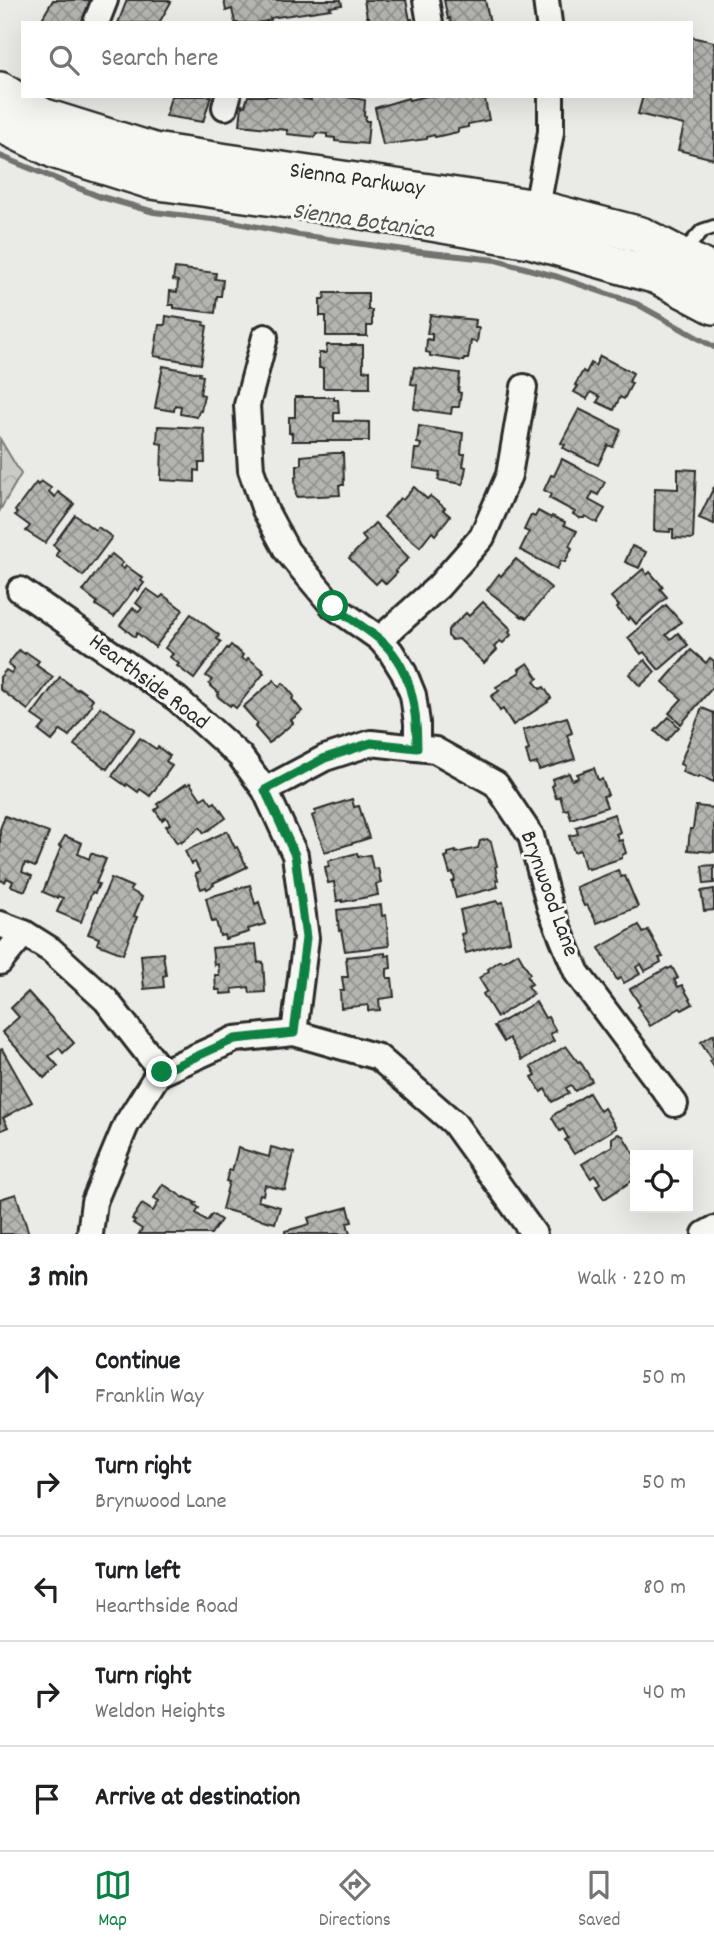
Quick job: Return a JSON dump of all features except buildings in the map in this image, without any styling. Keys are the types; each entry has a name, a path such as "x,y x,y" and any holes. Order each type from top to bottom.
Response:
{"main road":[{"name":"Sienna Parkway","path":"0,90 42,116 155,151 534,224 657,275 714,306"},
{"name":"Sienna Parkway","path":"0,124 56,151 151,181 339,207 641,235 714,273"}],"street":[{"path":"97,21 105,0"},
{"path":"426,0 430,21"},
{"path":"545,0 549,21"},
{"path":"534,224 551,132 551,98"},
{"path":"265,337 247,405 251,470 265,510 287,551 333,606 380,639 391,652 413,695 417,748"},
{"path":"380,639 438,587 482,537 509,475 524,387"},
{"name":"Hearthside Road","path":"20,590 177,699 240,756 265,790 295,855 306,938 294,1033"},
{"name":"Brynwood Lane","path":"265,790 325,758 371,743 435,750 496,784 531,836 550,908 577,973 675,1104"},
{"path":"0,924 24,933 51,950 106,1000 162,1072"},
{"path":"0,962 24,933"},
{"path":"90,1234 94,1202 126,1125 158,1074 235,1039 294,1033 378,1058 388,1066 454,1123 534,1234"},
{"path":"705,1234 714,1229"}],"lane":[{"path":"680,255 702,231 714,227"}],"green space":[{"path":"0,439 21,474 0,510"}],"waterway":[{"name":"Sienna Botanica","path":"0,156 98,196 154,212 228,221 299,235 412,251 496,260 558,277 637,304 714,347"}],"route":[{"path":"162,1072 235,1039 294,1033 306,938 295,855 265,790 325,758 371,743 417,748 413,695 404,673 380,639 333,606"}]}
